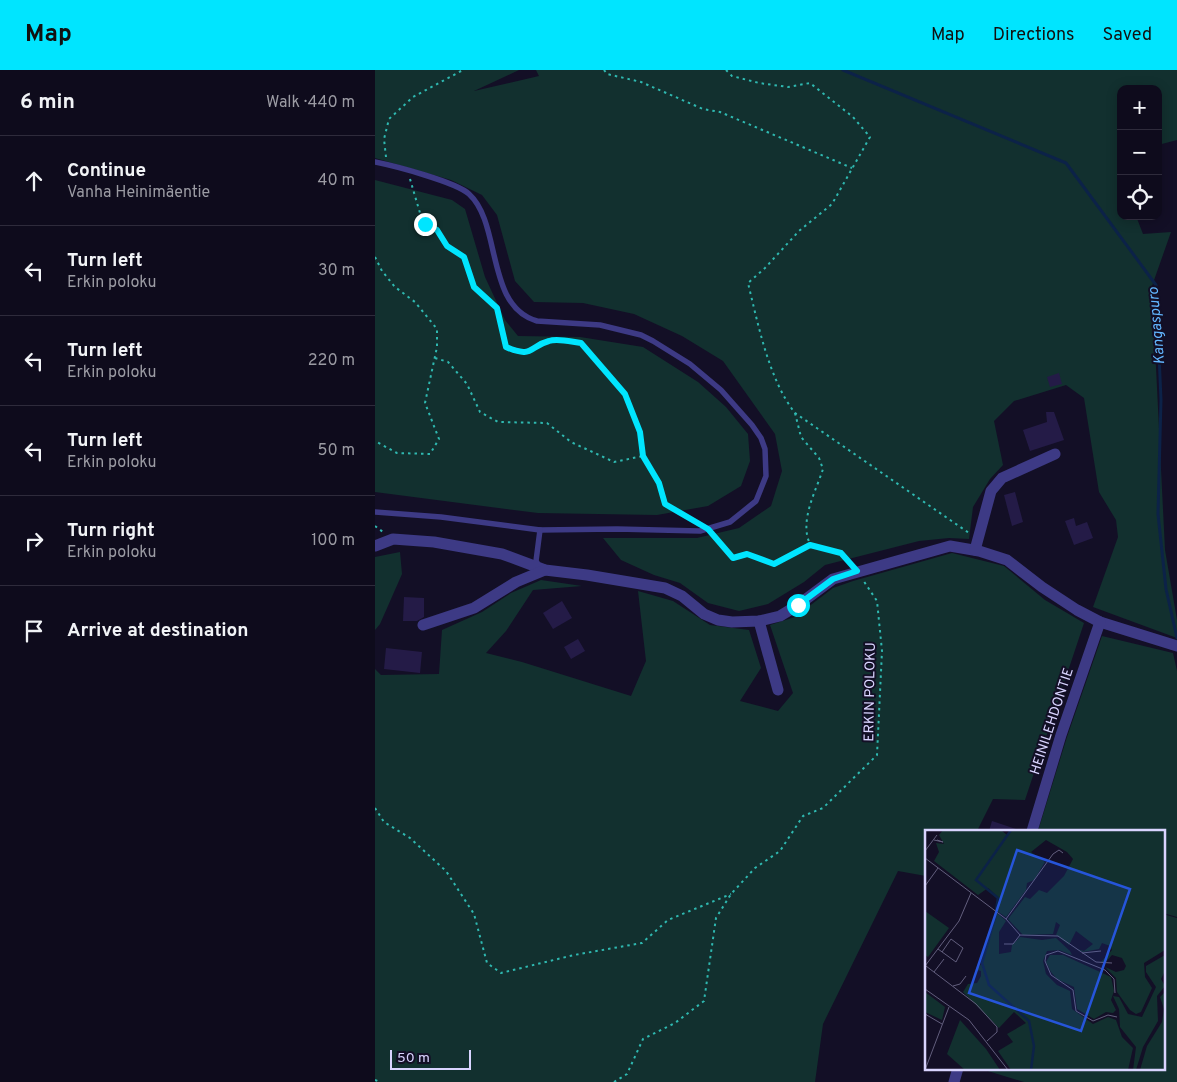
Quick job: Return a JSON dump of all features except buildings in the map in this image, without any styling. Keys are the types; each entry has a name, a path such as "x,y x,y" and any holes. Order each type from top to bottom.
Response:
{"street":[{"path":"976,544 991,491 1002,478 1055,454"},
{"path":"375,546 393,539 434,542 502,554 542,569 587,574 665,588 682,596 704,614 718,620 732,622 759,621 780,616 833,579 857,571 950,546 976,544 1007,560 1042,587 1077,610 1100,622 1177,646"},
{"path":"423,625 474,608 516,582 542,569"},
{"path":"759,621 778,690"},
{"name":"HEINILEHDONTIE","path":"1032,830 1061,735 1100,622"}],"lane":[{"path":"375,162 455,185 469,194 479,207 499,275 508,296 520,313 537,321 600,324 641,335 690,364 721,390 761,438 765,448 766,476 756,501 731,522 700,531 540,530 441,517 375,512"},
{"path":"540,530 537,560 542,569"}],"path":[{"path":"387,165 384,139 389,119 413,97 463,70"},
{"path":"604,70 607,74 641,82 703,109 720,112 852,168"},
{"path":"726,70 732,76 759,83 788,87 810,83 853,117 870,138 832,204 799,231 765,268 748,283 764,346 784,400 795,413 976,544"},
{"path":"409,177 420,214 425,224 437,230 447,246 464,257 474,287 497,308 506,347 516,352 529,352 550,340 581,343 625,394 640,432 643,456 659,483 665,504 708,529 733,558 747,554 774,564 810,545 806,534 809,512 823,469 819,458 801,437 795,413"},
{"path":"375,258 382,272 395,287 415,302 437,329 435,358 425,403 439,439 430,454 397,452 375,441"},
{"path":"435,358 449,362 467,384 480,412 498,422 547,423 571,442 614,462 643,456"},
{"name":"ERKIN POLOKU","path":"614,1082 627,1074 643,1039 675,1023 704,1001 716,918 731,894 755,868 780,851 803,816 823,808 877,756 882,652 877,601 857,571 841,553 810,545"},
{"path":"375,808 384,822 410,838 446,871 474,914 487,963 501,973 642,943 668,920 731,894"},
{"path":"375,1080 380,1082"}],"green space":[{"path":"375,70 519,70 474,91 539,76 536,70 1177,70 1177,140 1162,144 1162,85 1117,85 1117,220 1138,220 1143,234 1171,232 1152,286 1165,550 1177,620 1177,638 1093,607 1118,537 1116,520 1099,492 1084,398 1066,385 1014,401 994,421 1003,465 990,479 973,507 969,539 949,538 919,541 825,565 804,582 768,604 739,611 708,603 680,583 654,575 621,560 603,538 697,538 739,528 771,506 782,471 775,434 723,361 682,336 634,314 583,303 534,302 515,281 497,215 482,195 451,180 375,158"},
{"path":"375,180 452,200 465,209 485,277 505,320 518,336 580,337 643,347 698,382 726,407 748,434 750,461 741,486 708,506 657,515 538,513 375,492"},
{"path":"400,552 402,574 380,624 375,630 375,557"},
{"path":"952,553 1004,566 1045,600 1084,623 1025,800 993,799 978,830 925,830 925,876 898,871 823,1024 815,1082 375,1082 375,669 381,675 439,674 442,630 482,612 511,593 541,580 582,586 533,590 506,631 486,653 522,662 631,696 646,661 638,591 673,601 710,625 749,630 761,668 740,701 778,711 793,693 770,625 795,617 833,588"},
{"path":"1102,636 1173,653 1177,671 1177,917 1165,914 1165,830 1038,830 1067,737"},
{"path":"1165,915 1177,918 1177,1082 1024,1082 985,1070 1165,1070"}],"waterway":[{"name":"Kangaspuro","path":"843,70 1066,163 1156,285 1161,400 1158,514 1166,589 1177,638"}],"route":[{"path":"425,224 437,230 447,246 464,257 474,287 497,308 506,347 516,352 529,352 550,340 581,343 625,394 640,432 643,456 659,483 665,504 708,529 733,558 747,554 774,564 810,545 841,553 857,571 833,579 798,605"}]}
